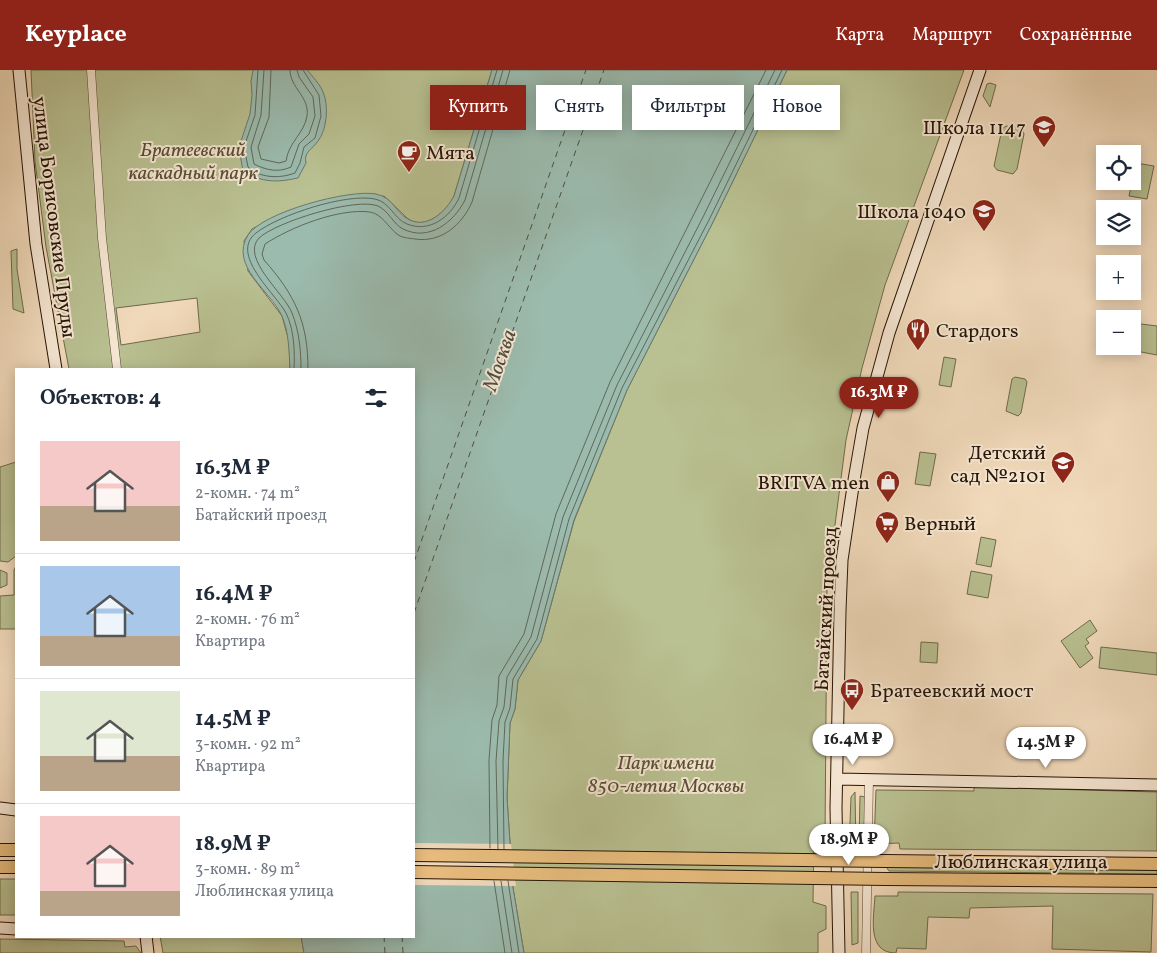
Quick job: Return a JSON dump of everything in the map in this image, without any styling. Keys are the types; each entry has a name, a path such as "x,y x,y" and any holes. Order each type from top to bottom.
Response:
{"main road":[{"name":"улица Борисовские Пруды","path":"19,70 35,234 56,368"},
{"name":"Батайский проезд","path":"839,953 836,893 842,560 860,446 875,380 900,298 980,70"},
{"path":"837,779 1157,785"},
{"path":"0,808 15,810"},
{"path":"0,850 15,850"},
{"name":"Люблинская улица","path":"415,855 1157,864"},
{"path":"0,867 15,867"},
{"name":"Люблинская улица","path":"415,872 1157,881"},
{"path":"0,928 15,929"},
{"path":"146,938 148,953"}],"street":[{"path":"91,70 102,238 117,368"},
{"path":"866,953 869,779"}],"green space":[{"name":"Братеевский каскадный парк","path":"31,70 492,70 487,85 430,85 430,130 474,130 454,196 446,208 435,218 421,223 414,222 407,218 384,196 281,214 252,229 244,241 248,271 282,316 289,341 290,368 69,368 46,247 35,161","holes":["197,298 200,332 121,345 116,308"]},
{"name":"Парк имени 850-летия Москвы","path":"787,70 964,70 885,285 862,368 846,440 827,587 825,838 814,838 813,902 826,906 826,929 818,933 818,953 524,953 513,888 507,798 510,723 515,709 518,680 541,641 574,521 627,390 758,130 840,130 840,85 780,85"},
{"path":"987,84 996,85 990,107 983,96"},
{"path":"1006,126 1022,128 1024,134 1017,169 1013,174 997,170 994,166 1002,129"},
{"path":"1141,164 1154,166 1147,199 1129,196 1130,190 1141,190"},
{"path":"17,249 17,269 24,313 13,309 11,251"},
{"path":"1141,324 1157,326 1157,355 1141,352"},
{"path":"944,357 956,359 951,387 939,385"},
{"path":"1015,377 1025,379 1027,382 1021,413 1018,416 1006,411 1012,379"},
{"path":"920,452 936,454 930,486 915,484"},
{"path":"15,462 15,557 8,562 0,561 0,467"},
{"path":"981,537 996,540 991,567 976,564"},
{"path":"15,568 15,629 0,629 0,596 14,595"},
{"path":"0,570 7,573 7,585 0,588"},
{"path":"971,571 992,575 988,598 967,594"},
{"path":"1090,620 1097,631 1086,639 1089,643 1085,646 1093,658 1080,668 1061,641"},
{"path":"921,642 938,643 937,663 920,662"},
{"path":"1101,647 1157,653 1157,675 1099,668"},
{"path":"974,787 1157,792 1157,851 900,849 899,843 874,844 876,790 974,791"},
{"path":"855,792 856,848 849,848 851,797"},
{"path":"860,796 865,797 864,843 859,841"},
{"path":"888,867 1157,870 1157,874 889,871"},
{"path":"0,879 15,879 15,915 0,915"},
{"path":"851,892 858,892 858,943 852,945"},
{"path":"898,892 1153,894 1151,952 1052,949 1053,906 970,908 969,918 928,917 926,949 897,948 896,953 886,951 876,941 874,932 875,896 898,896"},
{"path":"160,938 301,938 304,953 163,953"},
{"path":"0,939 124,941 125,947 136,946 141,953 0,953"}],"water":[{"path":"253,70 307,70 323,92 326,110 323,131 318,141 307,153 306,163 298,178 269,181 243,172 239,147 250,114"},
{"name":"Москва","path":"492,70 787,70 780,85 754,85 754,130 758,130 627,390 574,520 541,641 518,680 515,709 510,723 507,798 513,888 524,953 304,953 301,938 415,938 415,368 290,368 287,335 282,316 247,267 244,257 244,246 248,235 257,226 271,218 307,204 328,199 363,193 376,194 387,199 404,216 415,222 429,221 441,213 451,202 474,130 526,130 526,85 487,85"}],"pier":[{"path":"415,843 511,844 516,886 415,885"}],"ferry route":[{"path":"415,559 586,70"},
{"path":"415,610 604,70"},
{"path":"384,938 385,953"},
{"path":"402,938 403,953"}],"place":[{"name":"Школа 1147","path":"1044,148"},
{"name":"Мята","path":"409,173"},
{"name":"Школа 1040","path":"984,232"},
{"name":"Стардогs","path":"918,351"},
{"name":"Детский сад №2101","path":"1063,484"},
{"name":"BRITVA men","path":"888,503"},
{"name":"Верный","path":"887,544"},
{"name":"Братеевский мост","path":"852,711"}]}
